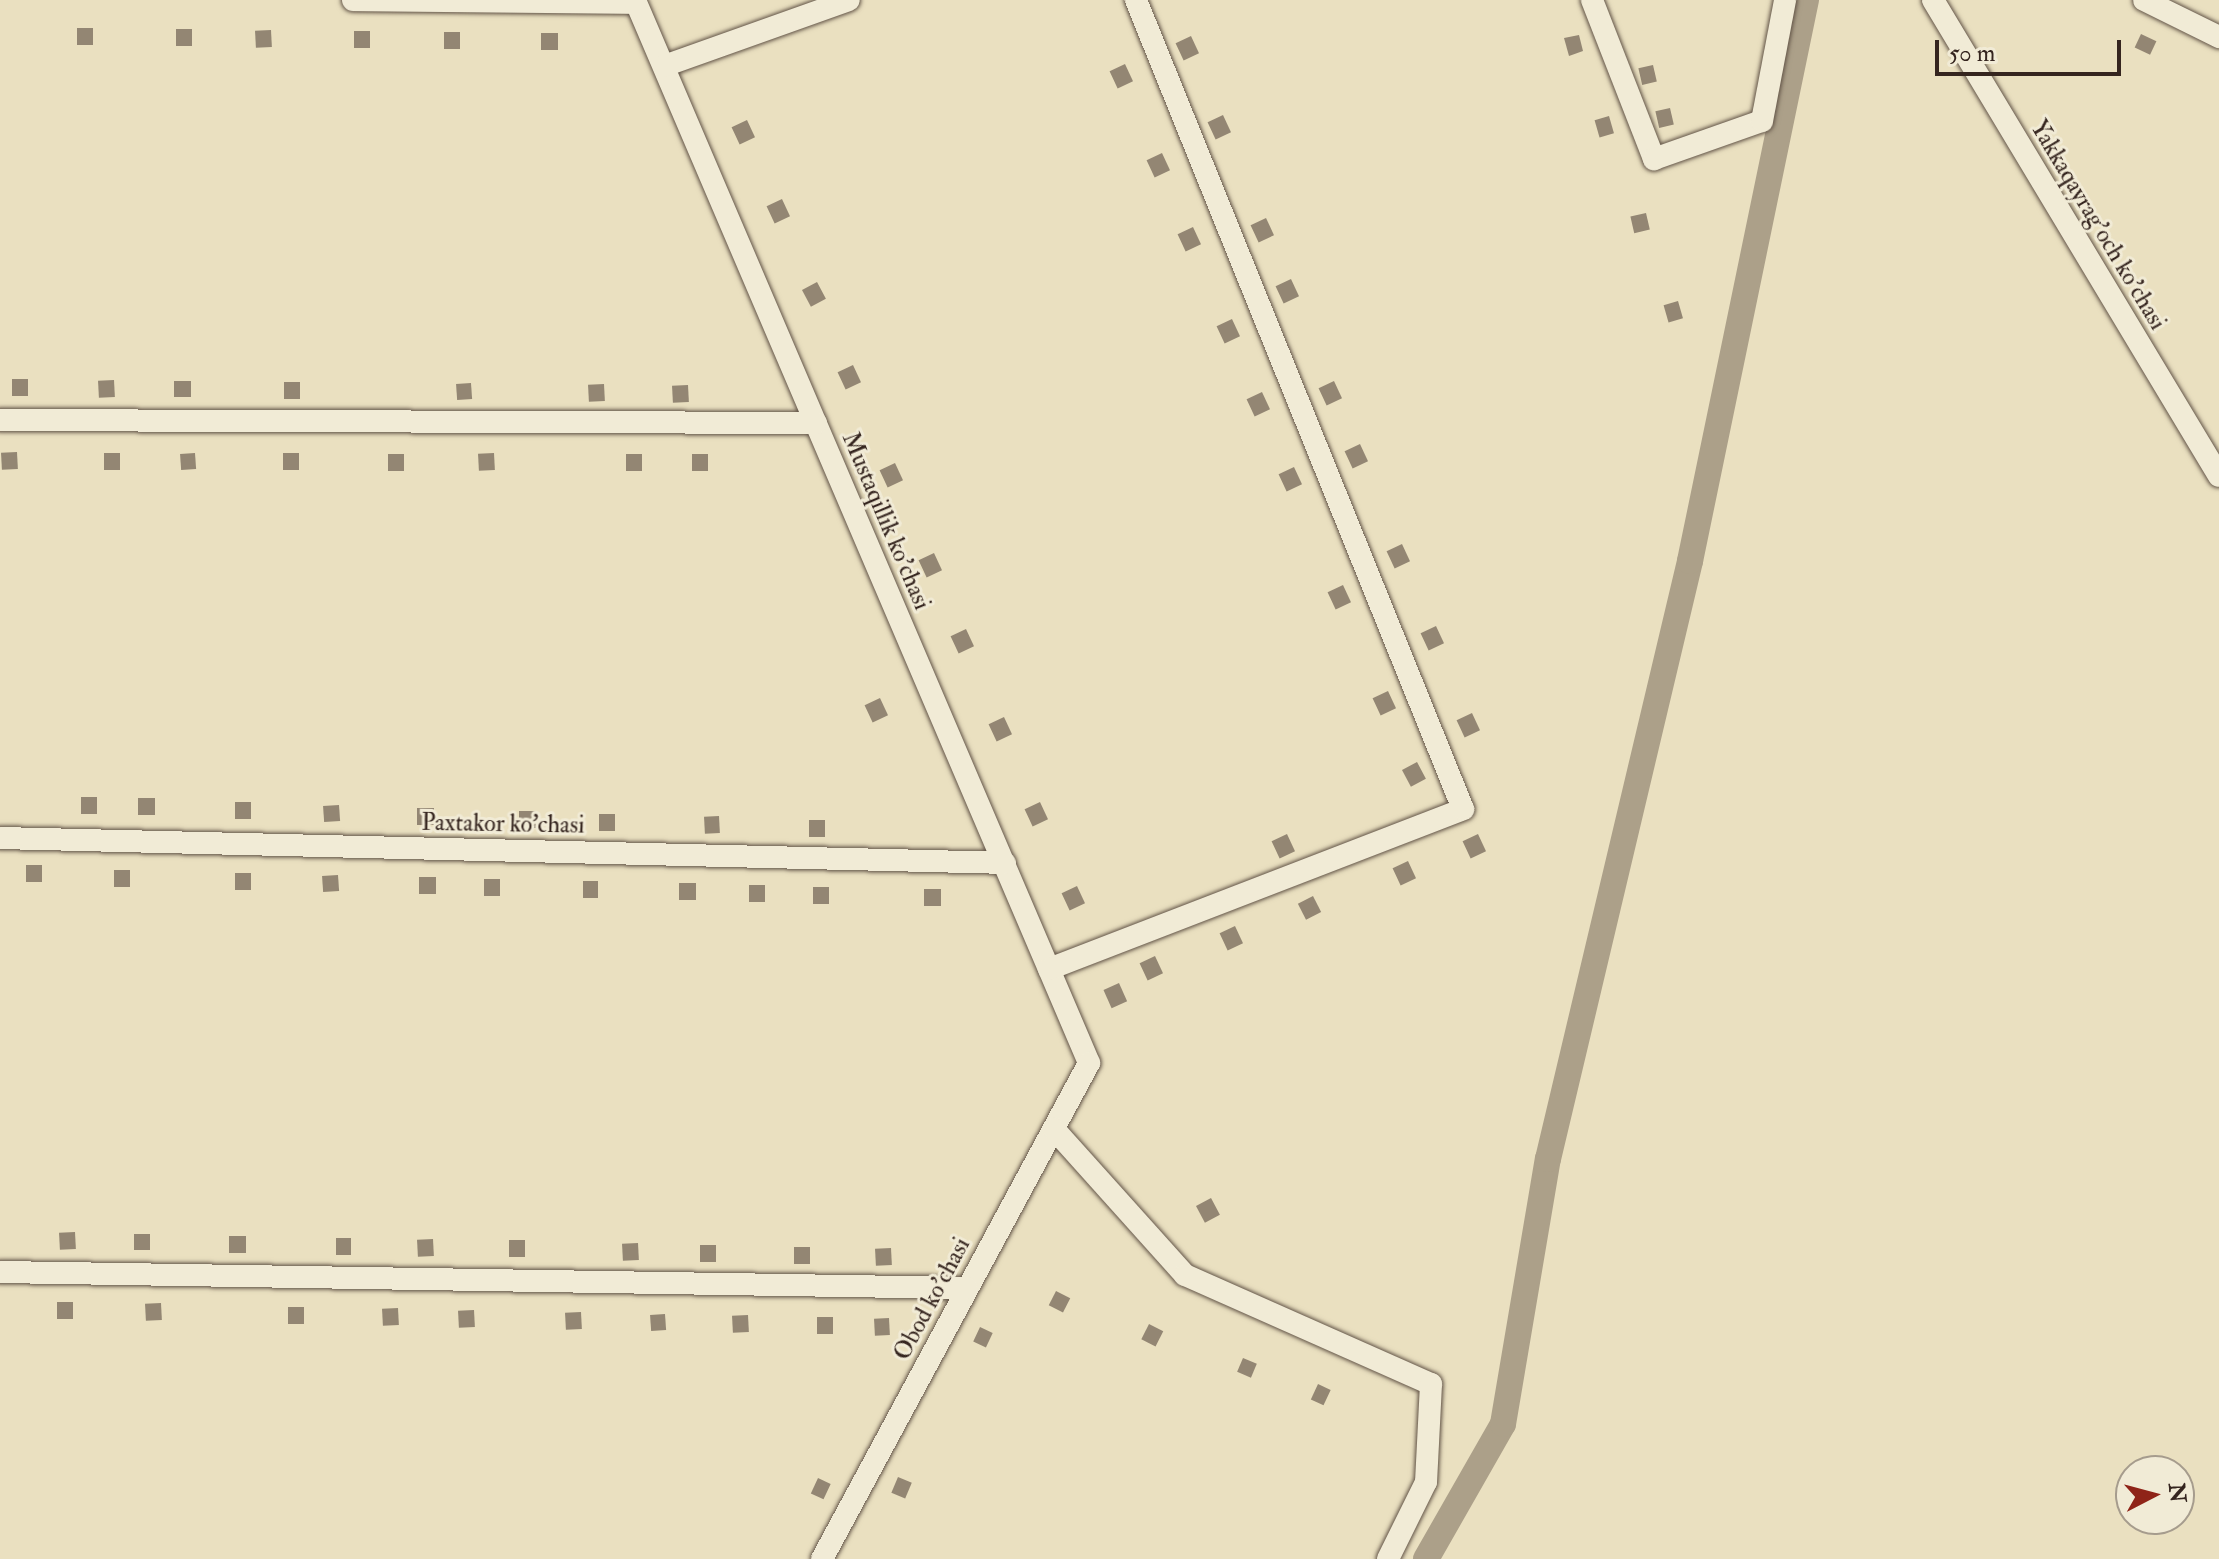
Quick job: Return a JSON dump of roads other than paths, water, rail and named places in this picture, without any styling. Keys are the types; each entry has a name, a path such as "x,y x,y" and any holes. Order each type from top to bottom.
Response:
{"street":[{"path":"353,0 636,2"},
{"path":"664,66 849,0"},
{"path":"1049,969 1463,809 1136,0"},
{"path":"1592,0 1654,159 1762,121 1785,0"},
{"name":"Yakkaqayrag'och ko'chasi","path":"1933,0 2219,476"},
{"path":"2144,0 2219,37"},
{"name":"Mustaqillik ko'chasi","path":"636,2 1089,1063"},
{"path":"0,420 816,423"},
{"name":"Paxtakor ko'chasi","path":"0,838 1005,863"},
{"name":"Obod ko'chasi","path":"822,1559 1089,1063"},
{"path":"1054,1129 1185,1275 1431,1384 1426,1482 1388,1559"},
{"path":"0,1272 967,1288"}],"waterway":[{"path":"1426,1559 1503,1424 1548,1159 1690,561 1806,0"}]}
